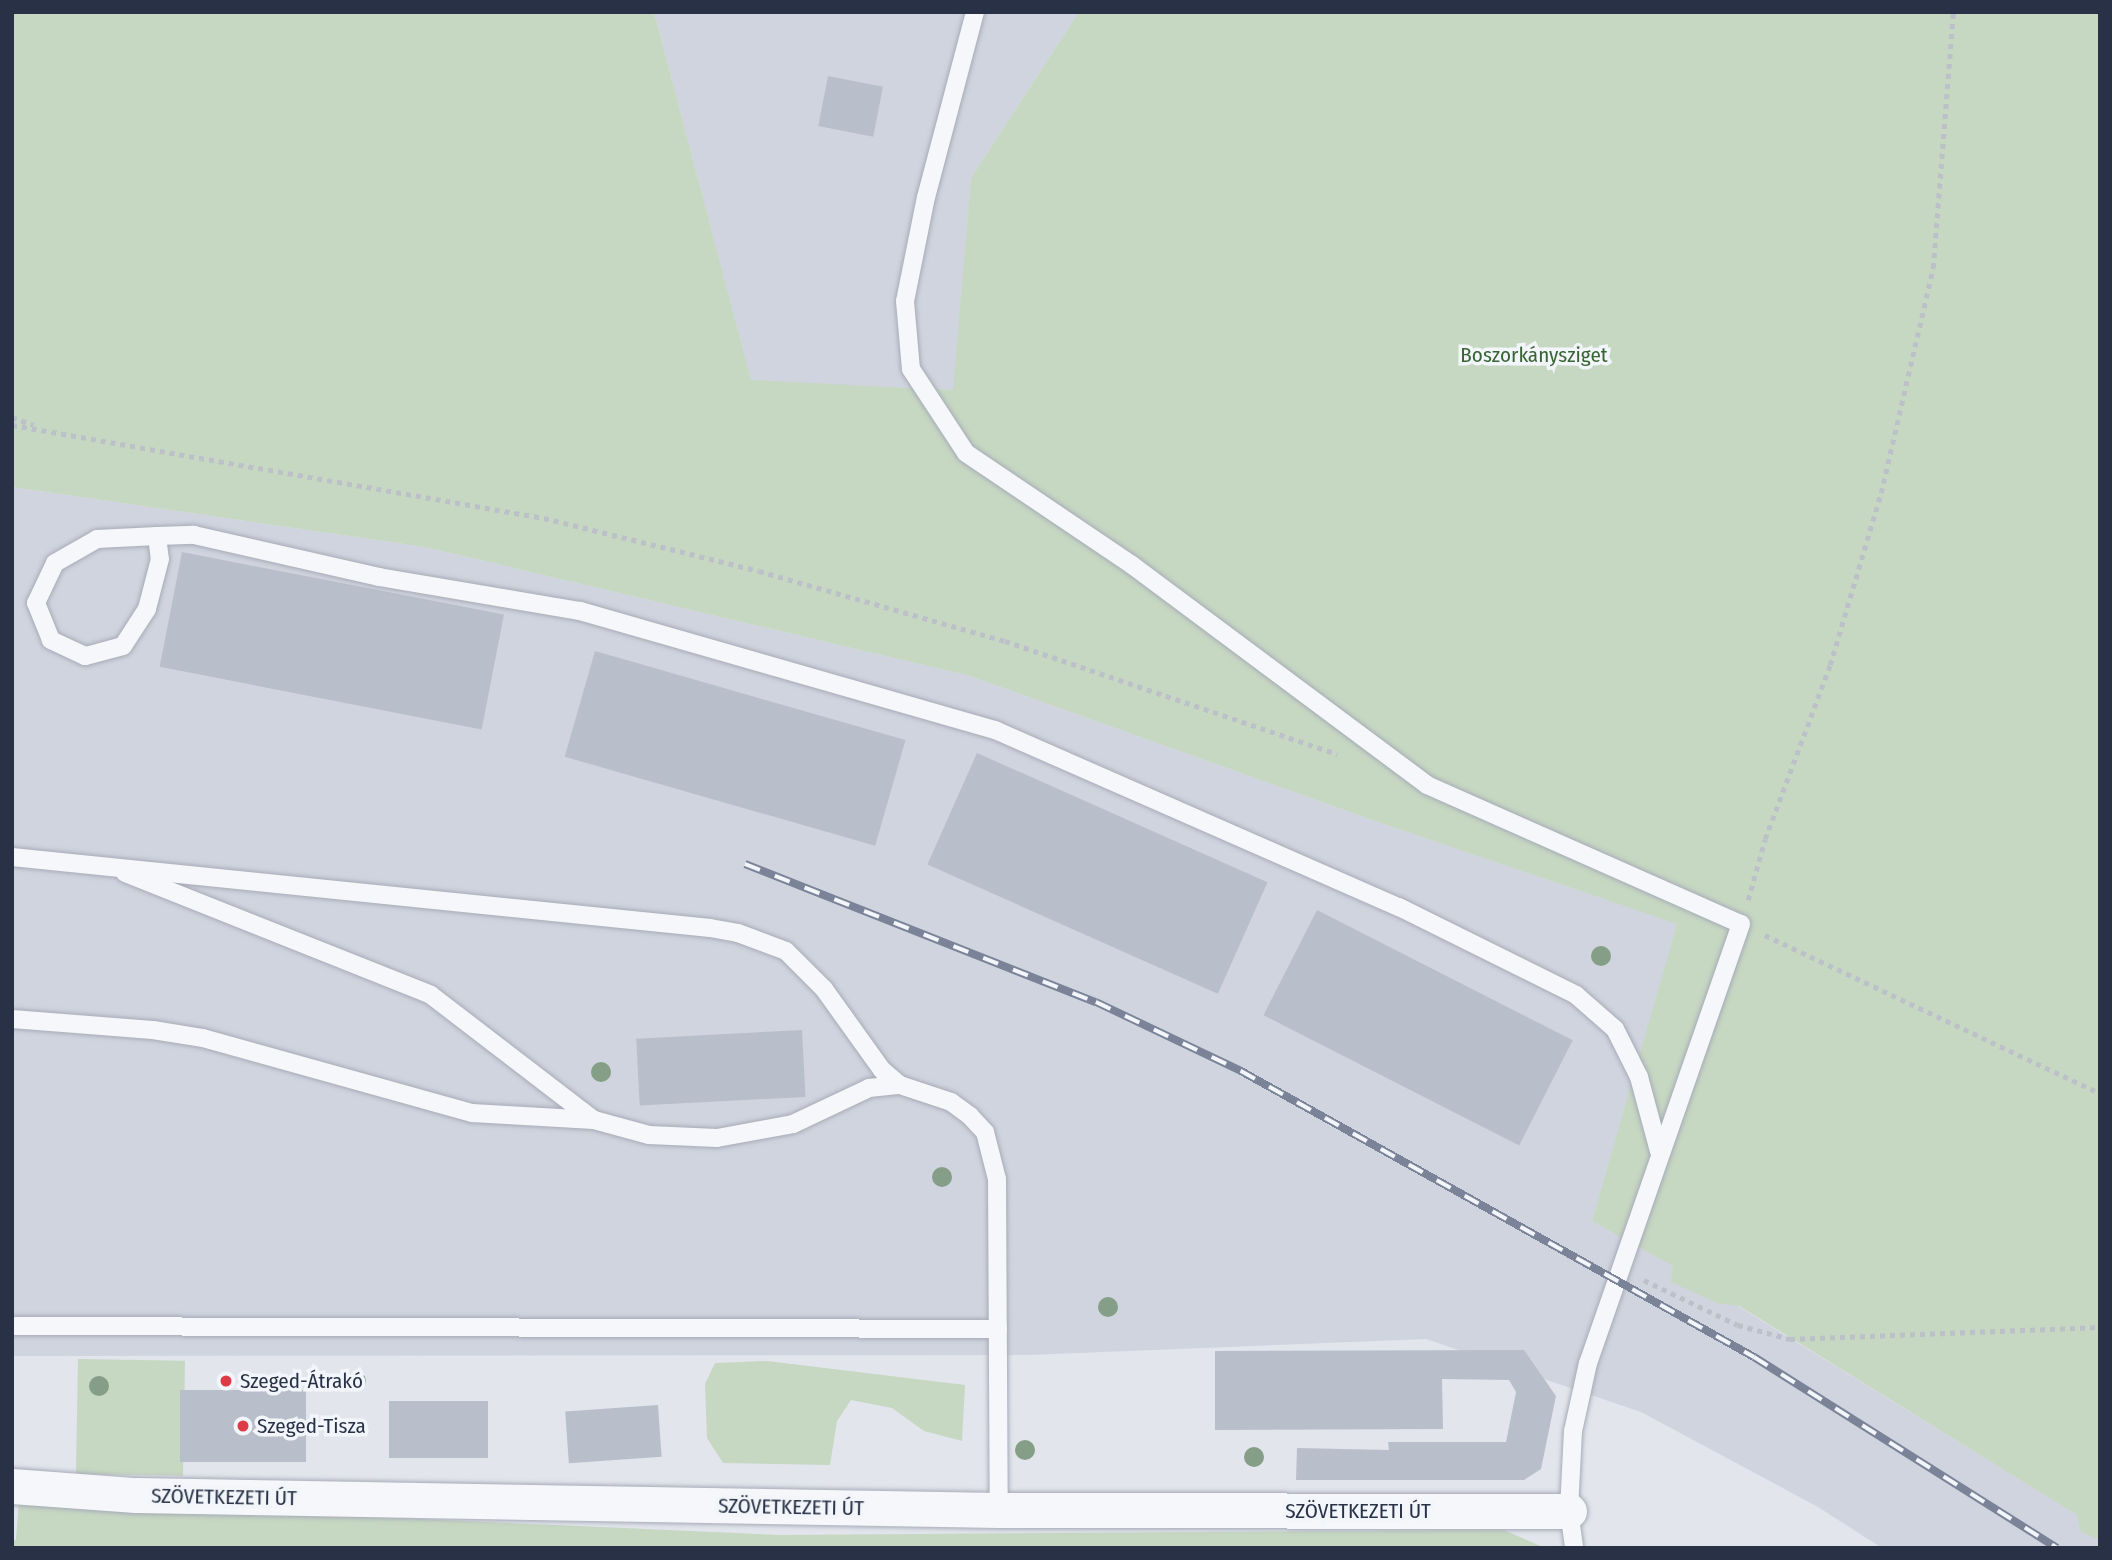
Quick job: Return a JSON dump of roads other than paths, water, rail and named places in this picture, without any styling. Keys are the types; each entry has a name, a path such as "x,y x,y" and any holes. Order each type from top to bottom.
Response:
{"street":[{"name":"SZÖVETKEZETI ÚT","path":"12,1486 136,1495 999,1510 1569,1511"}],"lane":[{"path":"975,12 926,197 905,301 911,369 966,453 1132,565 1427,785 1741,924 1659,1151 1593,1346 1573,1431 1569,1511 1574,1548"},
{"path":"157,536 160,559 147,609 123,646 85,656 51,639 36,603 55,563 97,539 157,536 194,535 379,577 580,611 995,730 1399,907 1576,995 1615,1029 1639,1077 1659,1151"},
{"path":"12,857 738,933 786,951 805,968 835,1004 865,1050 900,1085"},
{"path":"104,865 431,995 594,1120"},
{"path":"12,1019 153,1030 203,1038 472,1113 594,1120 649,1135 716,1138 793,1124 869,1088 900,1085 951,1102 985,1132 997,1179 999,1510"},
{"path":"12,1326 998,1329"}],"railway":[{"path":"745,864 1096,1002 1241,1071 1754,1357 2057,1548"}],"place":[{"name":"Szeged-Átrakó","path":"226,1381"},
{"name":"Szeged-Tisza","path":"243,1426"}],"park label":[{"name":"Boszorkánysziget","path":"1534,355"}]}
